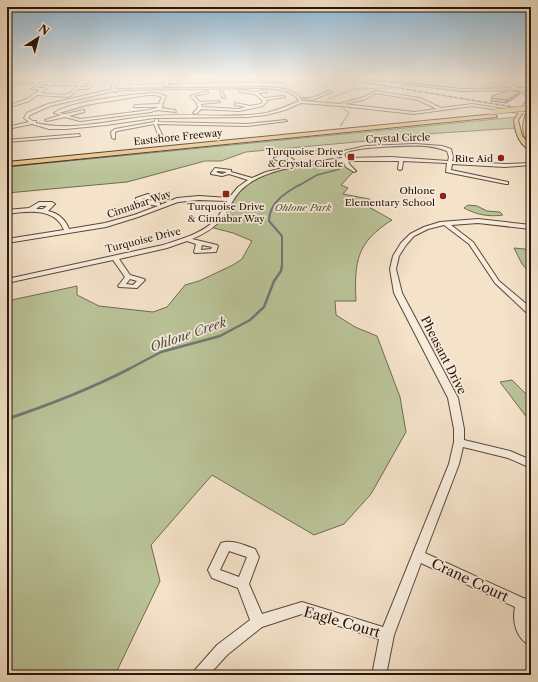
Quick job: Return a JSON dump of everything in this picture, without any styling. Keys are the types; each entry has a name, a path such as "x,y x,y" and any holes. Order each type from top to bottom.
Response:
{"highway":[{"path":"493,115 531,110"},
{"path":"509,117 531,110"},
{"path":"493,115 502,118"},
{"name":"Eastshore Freeway","path":"7,164 493,115"},
{"name":"Eastshore Freeway","path":"7,167 493,115"}],"main road":[{"path":"524,109 516,120 518,133 521,140 531,148"},
{"path":"531,110 526,125 527,135 531,142"}],"street":[{"path":"32,122 30,118 32,114 43,109"},
{"path":"67,109 56,112 62,116 80,120 158,109 175,110"},
{"path":"196,113 199,109"},
{"path":"207,109 227,111 245,109"},
{"path":"7,127 32,122 55,128 80,127 150,117 254,116 280,109"},
{"path":"370,109 402,113 440,109"},
{"path":"499,109 521,112 531,110"},
{"path":"47,120 83,111"},
{"path":"118,111 122,114"},
{"path":"151,111 157,121 156,123 161,137"},
{"path":"145,112 153,122 156,123"},
{"path":"114,138 113,132 116,130 156,123 247,125 285,121"},
{"path":"205,128 210,124"},
{"path":"7,127 19,135"},
{"path":"7,141 19,135 79,135"},
{"name":"Crystal Circle","path":"314,152 343,152 356,149 415,144 443,147 450,150 450,162"},
{"path":"391,146 399,155 400,169"},
{"path":"343,152 342,154 345,160 354,172"},
{"name":"Turquoise Drive","path":"7,281 115,258 187,239 215,223 224,213 240,187 252,179 274,171 296,166 399,155 491,168 531,168"},
{"path":"289,162 296,166"},
{"path":"450,162 448,171 506,183"},
{"name":"Turquoise Drive","path":"450,162 505,166 531,164"},
{"path":"229,173 252,179"},
{"name":"Cinnabar Way","path":"7,241 106,225 129,218 161,205 186,198 231,200"},
{"path":"154,202 161,205"},
{"path":"30,210 39,204 52,204 44,211"},
{"path":"7,212 30,210 44,211 63,220 67,232"},
{"name":"Pheasant Drive","path":"379,675 387,635 454,464 459,442 459,429 453,398 398,293 394,269 396,256 403,244 412,235 426,228 445,223 478,221 531,228"},
{"path":"445,223 471,243 497,282 531,312"},
{"path":"187,239 199,245"},
{"path":"115,258 128,277"},
{"path":"459,442 510,455 531,464"},
{"name":"Crane Court","path":"418,556 526,605 521,628 531,639"},
{"path":"242,584 258,622"},
{"name":"Eagle Court","path":"200,675 222,650 258,622 302,608 387,635"}],"green space":[{"path":"517,117 517,128 410,135 411,137 246,152 221,161 205,161 127,182 7,193 7,167"},
{"name":"Ohlone Park","path":"345,160 354,171 341,185 348,188 343,194 369,199 370,200 367,206 392,220 371,236 360,254 356,275 356,301 335,301 336,315 355,327 377,336 400,397 406,432 371,494 344,524 314,535 212,475 151,545 160,581 115,675 7,675 7,301 77,286 77,295 99,306 153,312 167,307 185,285 199,281 233,265 242,259 252,241 233,233 210,227 215,223 240,188 249,181 275,170 305,164"},
{"path":"468,205 477,206 487,211 500,212 503,215 488,216 478,214 464,208"},
{"path":"514,248 525,249 531,259 531,274 522,264"},
{"path":"512,380 531,399 531,423 500,382"}],"waterway":[{"name":"Ohlone Creek","path":"342,124 341,125 349,113 344,109"},
{"name":"Ohlone Creek","path":"298,186 317,175 340,169"},
{"name":"Ohlone Creek","path":"282,265 282,236 269,221 270,215 279,199 288,191 299,185"},
{"name":"Ohlone Creek","path":"128,369 161,352 220,336 250,320 264,307 274,281 281,271 282,265"},
{"name":"Ohlone Creek","path":"7,419 69,396 128,369"}],"railway":[{"path":"524,109 531,110"}],"place":[{"name":"Turquoise Drive & Crystal Circle","path":"351,157"},
{"name":"Rite Aid","path":"501,158"},
{"name":"Turquoise Drive & Cinnabar Way","path":"226,194"},
{"name":"Ohlone Elementary School","path":"443,196"}]}
